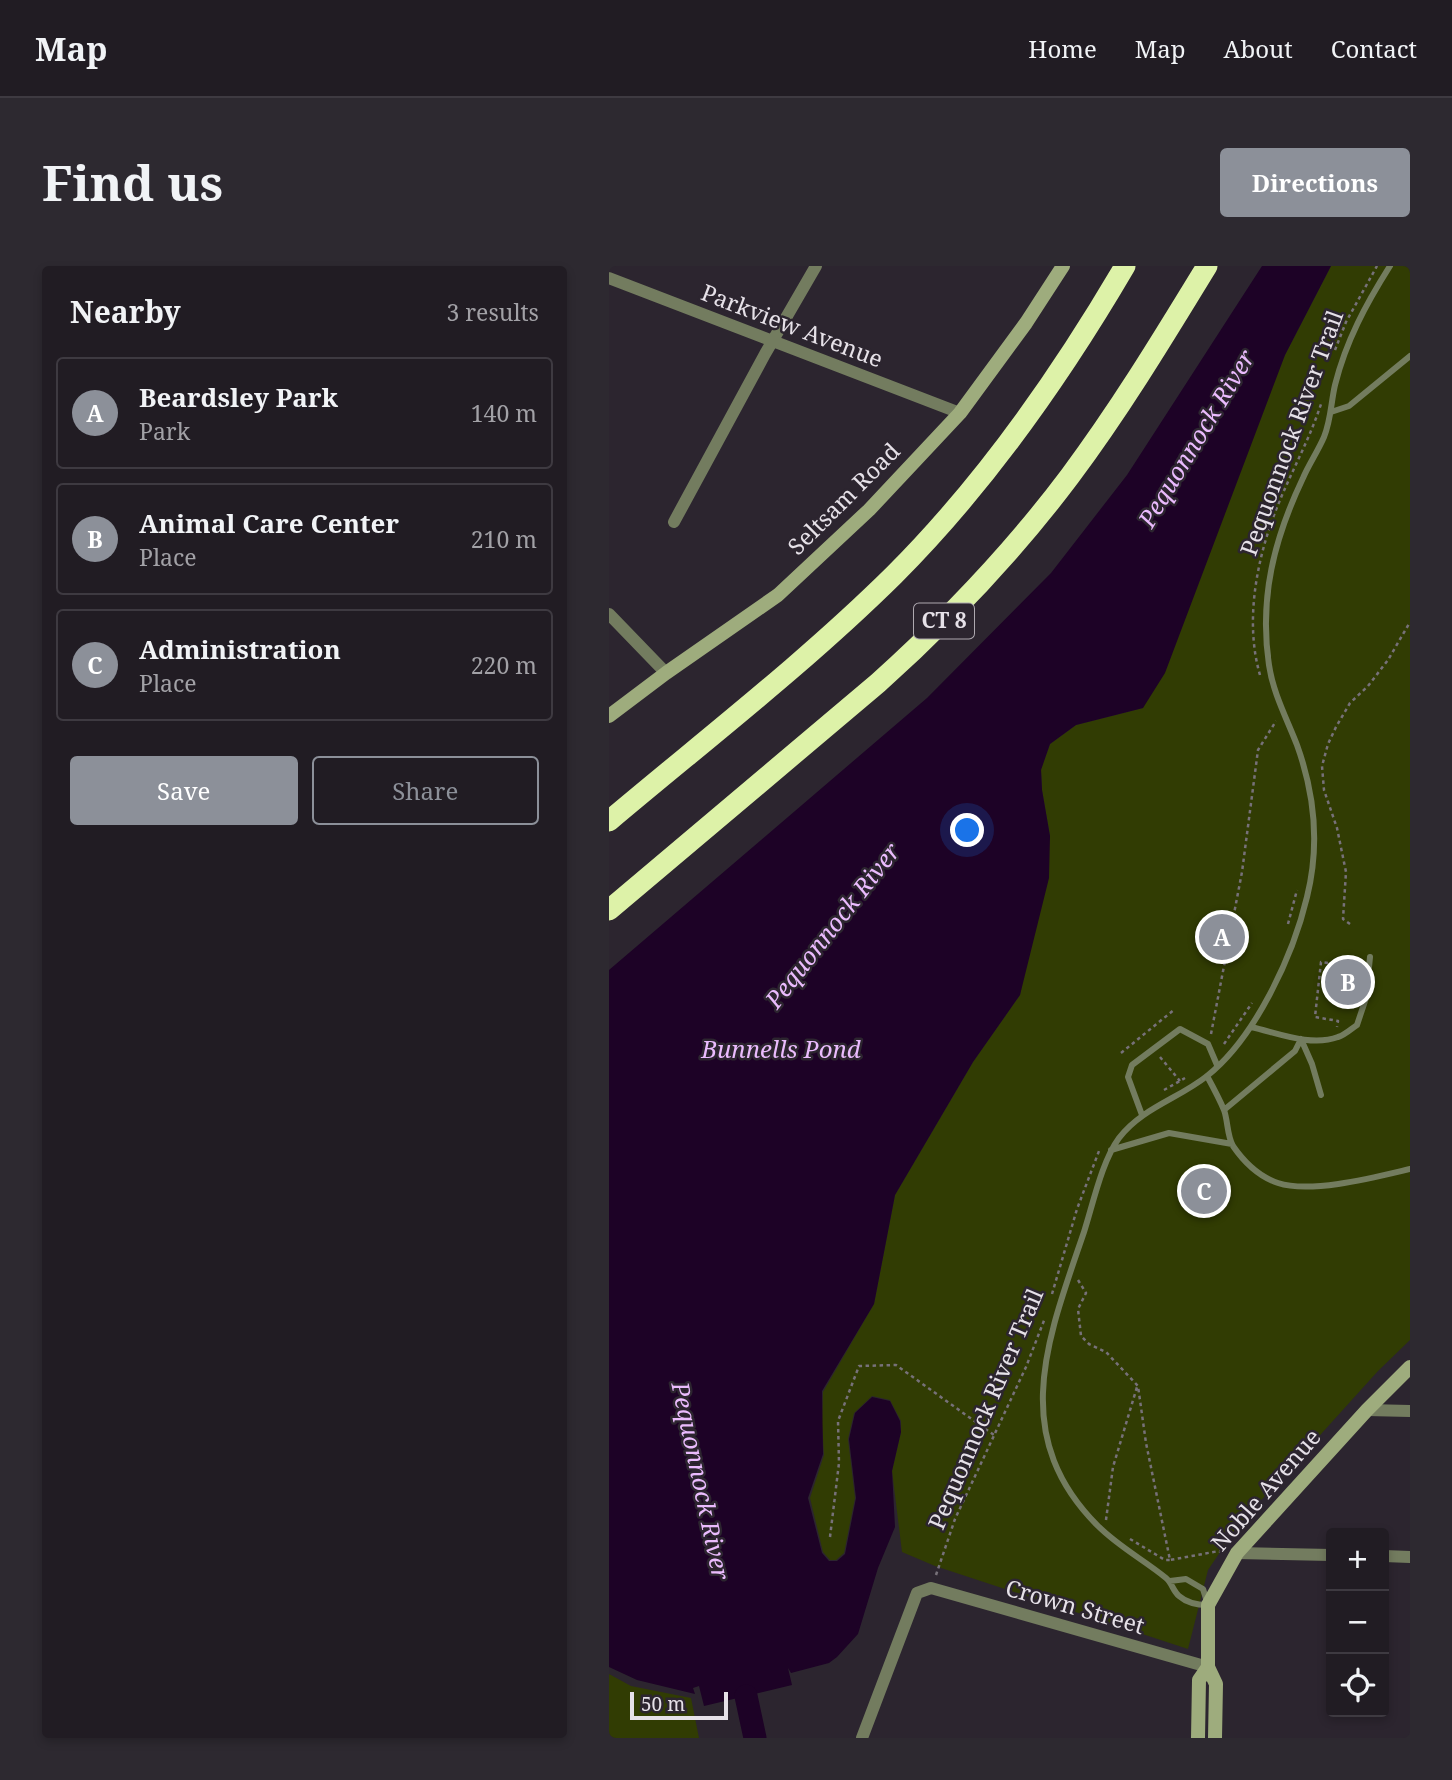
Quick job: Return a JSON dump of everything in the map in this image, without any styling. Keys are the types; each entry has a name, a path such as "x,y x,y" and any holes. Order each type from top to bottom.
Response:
{"highway":[{"path":"609,821 834,631 924,544 979,480 1030,414 1125,266"},
{"name":"CT 8","path":"609,910 860,699 913,652 978,586 1039,515 1095,441 1206,266"}],"main road":[{"name":"Seltsam Road","path":"609,716 778,595 869,510 960,413 1026,323 1063,266"},
{"name":"Noble Avenue","path":"1215,1738 1216,1684 1208,1667 1208,1605 1235,1557 1367,1410 1410,1367"},
{"name":"Noble Avenue","path":"1198,1738 1199,1680 1208,1667"}],"street":[{"path":"674,522 816,266"},
{"name":"Parkview Avenue","path":"609,278 960,413"},
{"path":"609,614 666,673"},
{"path":"1367,1410 1410,1411"},
{"path":"1235,1557 1326,1555"},
{"path":"1389,1556 1410,1557"},
{"path":"862,1738 917,1593 931,1588"},
{"name":"Crown Street","path":"931,1588 1208,1667"}],"lane":[{"path":"1170,1581 1186,1579 1203,1589 1208,1605 1194,1604 1177,1595 1170,1581 1109,1537 1078,1506 1056,1469 1045,1430 1042,1386 1049,1342 1111,1150 1142,1115 1207,1076 1251,1027 1285,962 1307,898 1313,869 1315,822 1306,776 1269,669 1264,615 1274,549 1303,477 1325,435 1334,389 1350,337 1371,295 1390,266"},
{"path":"1331,412 1349,405 1410,356"},
{"path":"1251,1027 1317,1041 1335,1037 1357,1025 1366,998 1370,957"},
{"path":"1142,1115 1128,1077 1132,1065 1180,1030 1208,1044 1217,1065"},
{"path":"1301,1039 1321,1095"},
{"path":"1224,1110 1295,1051 1301,1039"},
{"path":"1207,1076 1224,1110 1232,1144 1249,1165 1264,1177 1287,1186 1328,1184 1410,1169"},
{"path":"1111,1150 1169,1133 1232,1144"}],"path":[{"name":"Pequonnock River Trail","path":"1333,356 1346,322 1377,266"},
{"name":"Pequonnock River Trail","path":"1263,684 1256,660 1254,622 1265,540 1322,401"},
{"path":"1350,924 1343,919 1346,872 1337,828 1325,790 1322,766 1328,744 1350,703 1368,686 1388,660 1410,622"},
{"path":"1208,1044 1242,872 1258,750 1276,721 1280,732"},
{"path":"1286,930 1297,891"},
{"path":"1328,963 1321,962 1314,1015 1338,1021 1335,1037"},
{"path":"1214,1058 1252,1004"},
{"path":"1121,1053 1175,1009"},
{"path":"1142,1036 1180,1081"},
{"path":"1137,1106 1189,1075"},
{"name":"Pequonnock River Trail","path":"1052,1294 1077,1209 1097,1155 1105,1144"},
{"path":"1071,1270 1086,1293 1078,1309 1081,1336 1089,1344 1106,1352 1138,1385 1146,1443 1170,1560"},
{"name":"Pequonnock River Trail","path":"931,1588 955,1519 1026,1367 1045,1318"},
{"path":"830,1536 839,1463 838,1422 859,1366 896,1365 994,1435"},
{"path":"1109,1525 1105,1513 1113,1467 1138,1385"},
{"path":"1125,1536 1165,1560 1219,1551 1235,1557"}],"green space":[{"path":"1331,266 1410,266 1410,1340 1378,1371 1237,1527 1208,1570 1188,1649 935,1566 902,1552 892,1471 901,1421 890,1400 872,1396 854,1413 848,1439 855,1498 844,1553 836,1560 830,1560 823,1552 810,1498 824,1455 823,1392 874,1304 895,1195 973,1062 1020,995 1050,836 1041,769 1050,744 1076,725 1143,708 1285,355"},
{"path":"609,1674 631,1686 691,1698 699,1738 609,1738"}],"water":[{"name":"Bunnells Pond","path":"1262,266 1331,266 1285,355 1165,673 1143,708 1076,725 1050,744 1041,770 1050,836 1049,878 1020,995 973,1062 895,1195 874,1304 822,1391 823,1454 808,1498 822,1553 829,1561 837,1561 845,1554 856,1498 849,1439 855,1413 872,1397 890,1401 900,1421 901,1432 892,1471 895,1527 878,1568 858,1634 829,1663 791,1673 788,1668 792,1685 704,1706 699,1686 693,1688 695,1694 637,1680 609,1667 609,970 927,698 1051,573 1127,475"}],"waterway":[{"name":"Pequonnock River","path":"746,1696 755,1738"}],"place":[{"name":"Beardsley Park","path":"1222,937"},
{"name":"Animal Care Center","path":"1348,982"},
{"name":"Administration","path":"1204,1191"}]}
